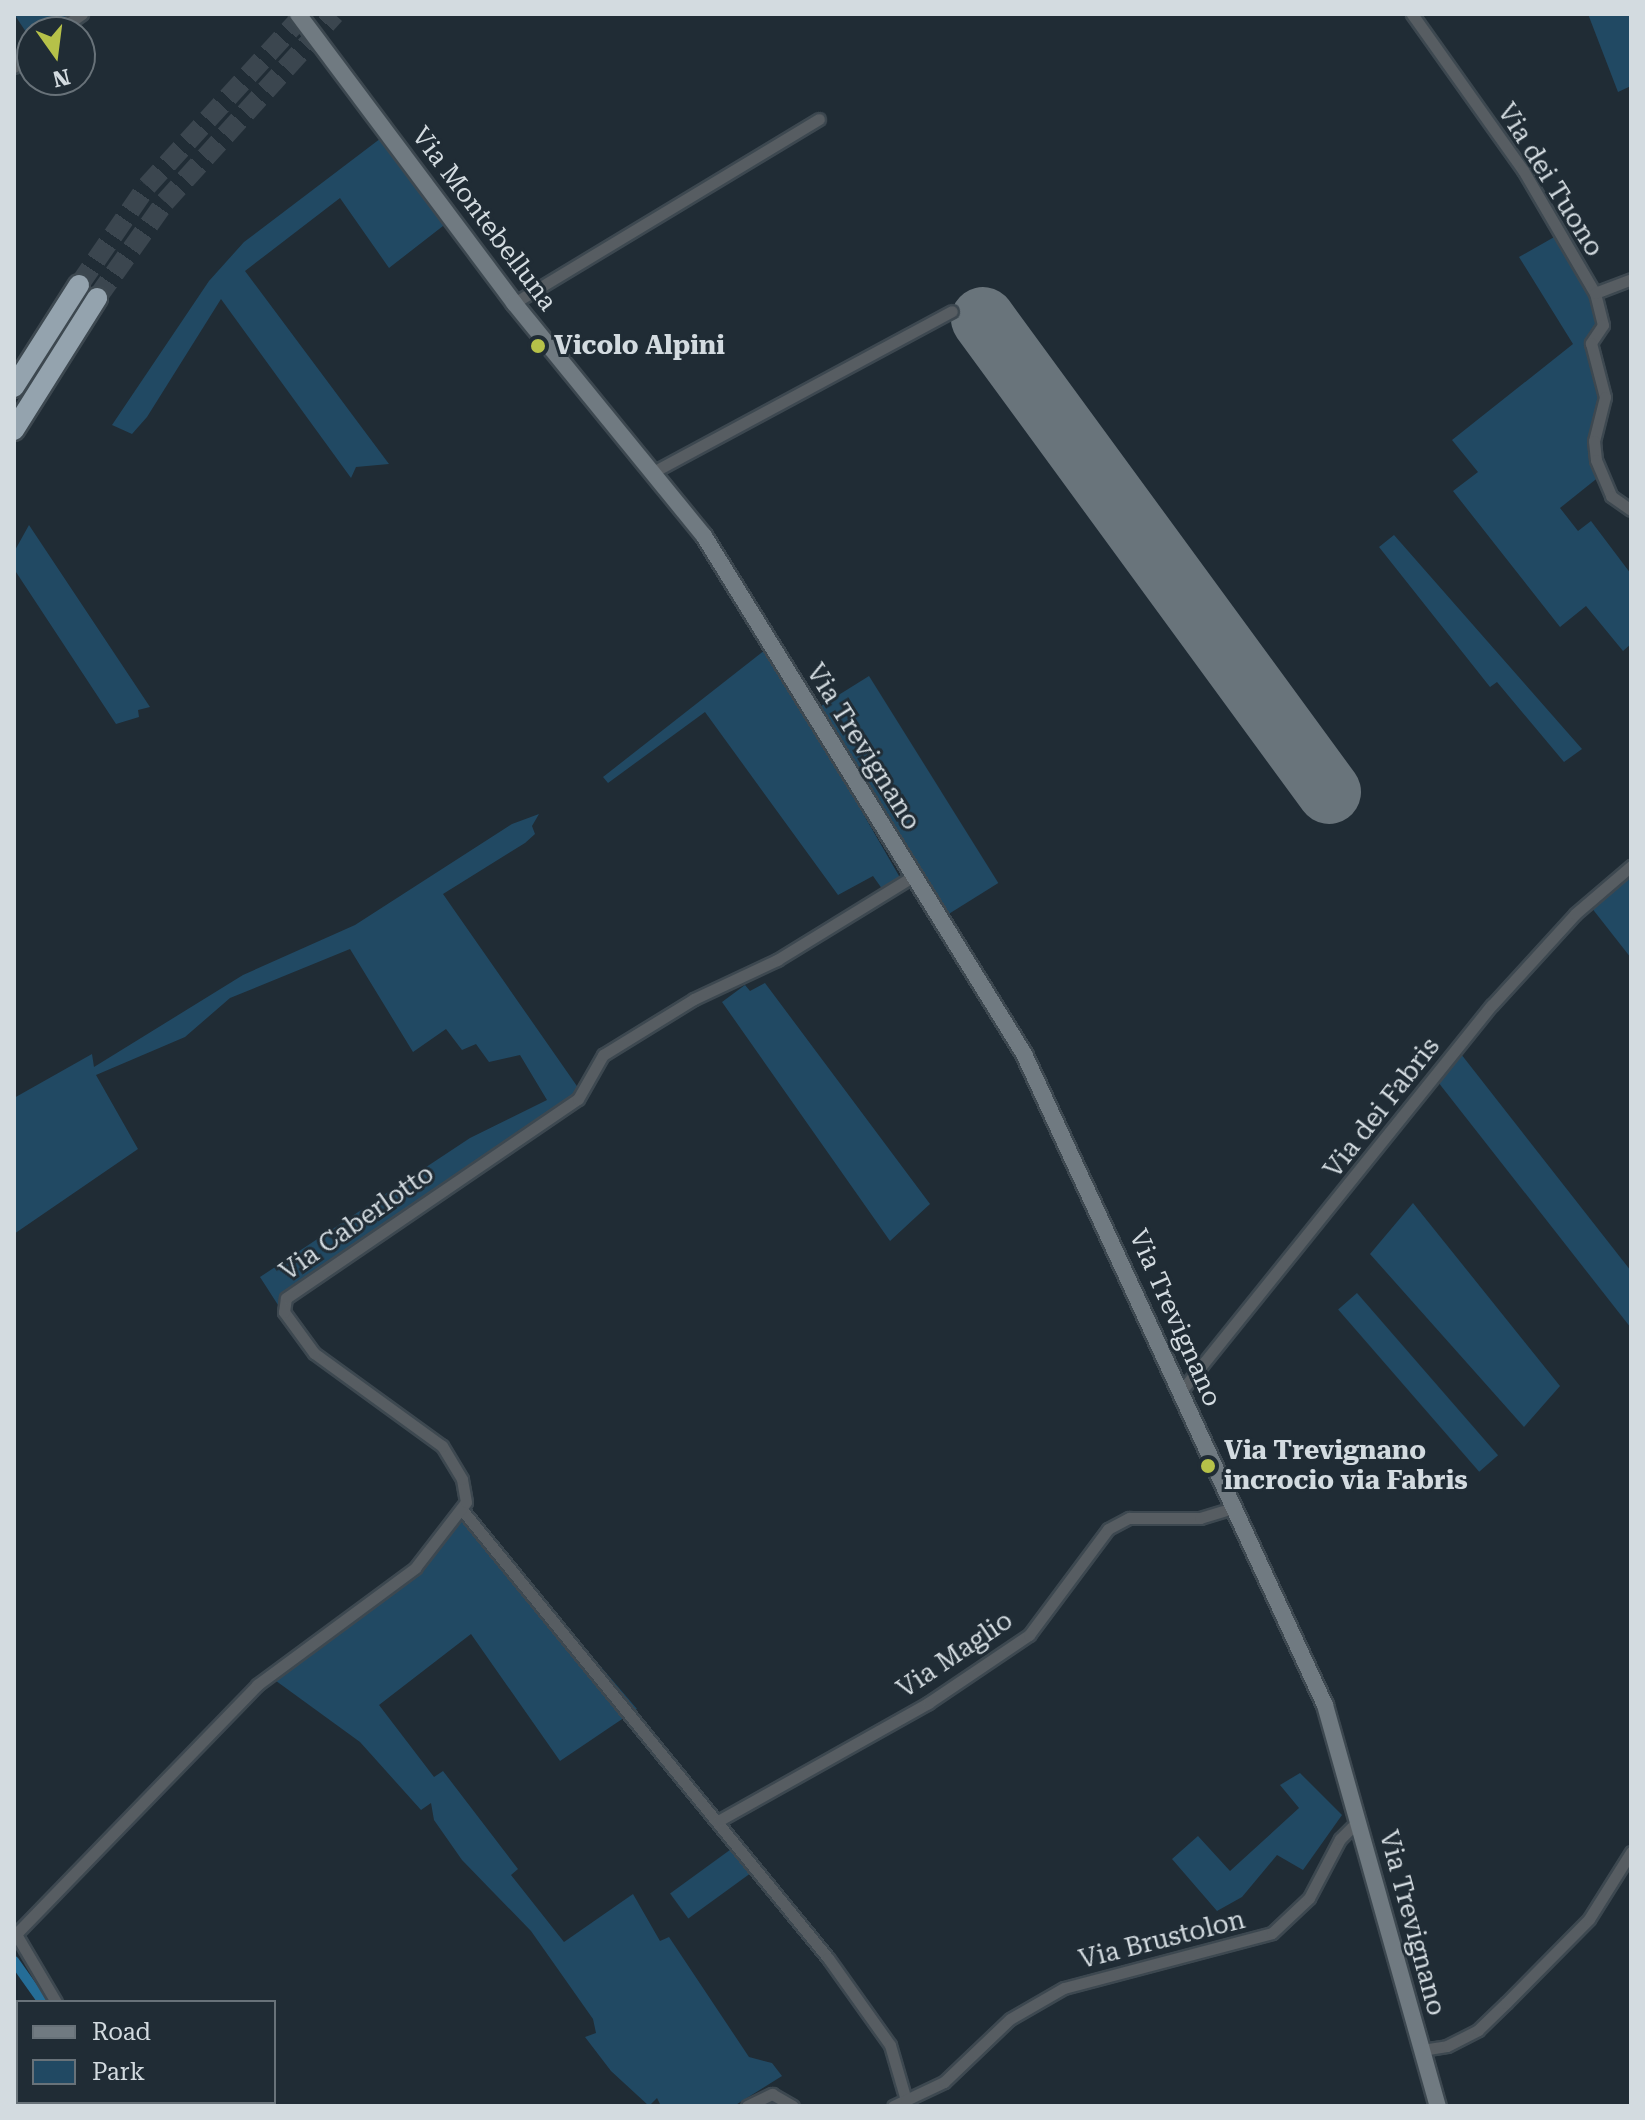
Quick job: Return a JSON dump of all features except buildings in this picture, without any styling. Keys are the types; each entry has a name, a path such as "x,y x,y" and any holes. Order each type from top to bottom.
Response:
{"highway":[{"path":"14,387 79,285"},
{"path":"14,430 97,298"}],"main road":[{"name":"Via Montebelluna","path":"298,14 514,303 655,471 771,645"},
{"name":"Via Trevignano","path":"771,645 915,875 1049,1100 1182,1390 1325,1705 1438,2106"}],"street":[{"name":"Via dei Tuono","path":"1412,14 1523,170 1595,293 1603,325 1591,343 1605,397 1594,441 1596,460 1611,496 1631,510"},
{"path":"514,303 819,119"},
{"path":"1595,293 1631,279"},
{"path":"655,471 952,311"},
{"name":"Via dei Fabris","path":"1182,1390 1492,1005 1575,914 1631,866"},
{"name":"Via Caberlotto","path":"463,1511 462,1479 442,1446 314,1353 284,1312 286,1298 578,1099 603,1055 694,999 777,960 915,875"},
{"name":"Via Maglio","path":"718,1821 928,1703 1029,1635 1108,1529 1129,1518 1200,1518 1235,1507"},
{"path":"55,2000 16,1934 257,1685 403,1579 463,1511 718,1821 890,2045 906,2100 893,2106"},
{"name":"Via Brustolon","path":"906,2100 944,2082 1010,2019 1064,1988 1272,1933 1309,1898 1340,1839 1359,1820"},
{"path":"1422,2050 1447,2046 1478,2030 1589,1919 1631,1852"},
{"path":"747,2106 772,2094 793,2106"}],"green space":[{"path":"14,14 69,16 16,16"},
{"path":"1588,14 1631,14 1631,86 1618,92"},
{"path":"389,132 452,219 389,268 340,198 245,271 389,464 356,467 351,478 221,299 147,417 132,434 112,425 209,281 244,242"},
{"path":"1556,236 1603,316 1592,345 1601,378 1599,457 1605,472 1560,508 1578,531 1591,521 1631,574 1631,644 1623,651 1586,606 1560,627 1453,491 1478,472 1452,440 1573,344 1519,257"},
{"path":"29,525 150,707 138,710 139,717 116,724 14,569 14,552"},
{"path":"1394,535 1582,749 1564,762 1497,682 1490,687 1379,547"},
{"path":"765,650 906,888 885,893 873,876 838,895 705,712 608,783 603,777"},
{"path":"869,676 998,883 948,914 819,707"},
{"path":"539,814 532,826 535,834 525,843 443,894 586,1099 278,1305 260,1277 470,1138 547,1100 520,1055 489,1062 476,1044 462,1050 446,1029 413,1052 350,949 230,998 185,1037 96,1075 138,1149 14,1234 14,1098 92,1054 94,1067 243,975 355,925 512,824"},
{"path":"1631,871 1631,958 1591,907"},
{"path":"765,983 930,1204 890,1241 722,1002 745,985 750,991"},
{"path":"1461,1054 1631,1271 1631,1328 1438,1082"},
{"path":"1413,1203 1560,1386 1524,1427 1370,1254"},
{"path":"1357,1293 1498,1455 1479,1472 1338,1309"},
{"path":"466,1509 637,1709 560,1761 471,1634 379,1705 434,1777 443,1771 518,1869 511,1875 564,1942 633,1894 660,1941 669,1937 749,2057 772,2063 782,2076 734,2106 661,2106 657,2098 649,2106 611,2071 585,2037 596,2033 593,2019 531,1931 462,1860 434,1820 431,1803 421,1810 360,1742 272,1678 402,1582"},
{"path":"1300,1773 1342,1815 1303,1870 1277,1855 1242,1897 1217,1911 1172,1859 1198,1836 1230,1871 1299,1808 1280,1785"},
{"path":"734,1847 752,1872 688,1919 670,1893"}],"waterway":[{"path":"14,1961 42,2000"}],"runway":[{"path":"983,319 1329,792"}],"tunnel":[{"path":"79,285 147,186 304,14"},
{"path":"97,298 165,202 335,14"}],"place":[{"name":"Vicolo Alpini","path":"538,346"},
{"name":"Via Trevignano incrocio via Fabris","path":"1208,1466"}]}
